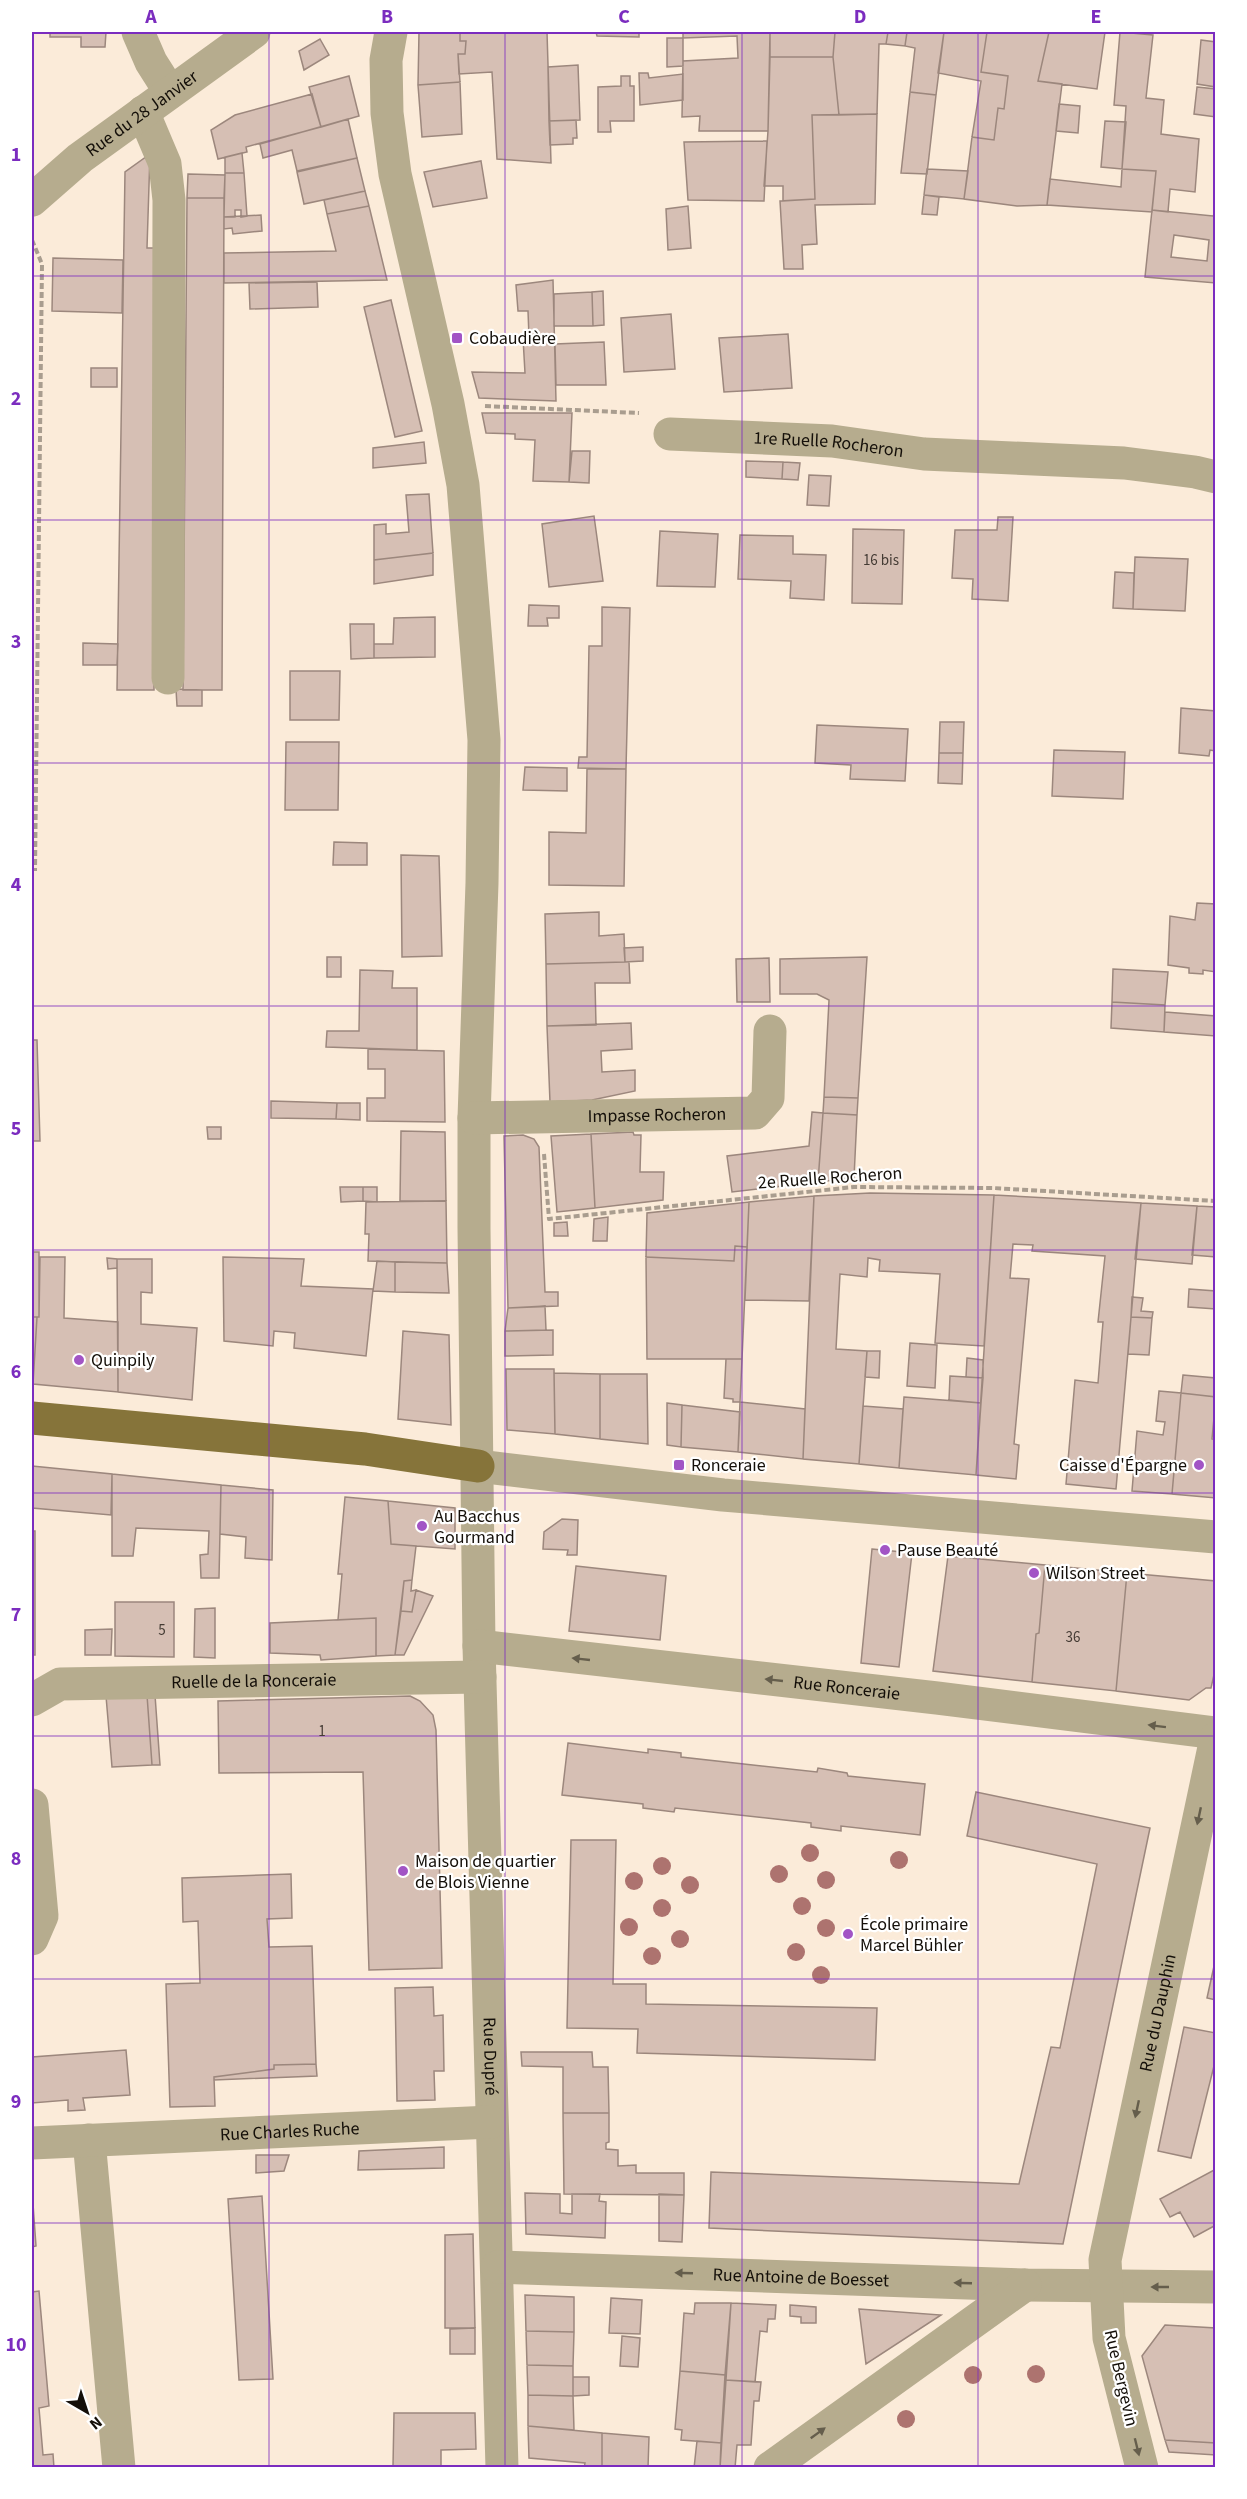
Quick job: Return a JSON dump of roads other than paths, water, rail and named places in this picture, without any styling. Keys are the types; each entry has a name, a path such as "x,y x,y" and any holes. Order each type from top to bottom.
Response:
{"main road":[{"path":"32,1418 365,1449 478,1466"}],"street":[{"path":"138,32 151,62 170,92"},
{"name":"Rue du 28 Janvier","path":"32,197 80,158 254,32"},
{"name":"Rue Dupré","path":"391,32 386,60 387,113 395,174 448,404 463,485 484,740 474,1118 480,1661 502,2468"},
{"path":"143,112 165,164 170,200 168,678"},
{"name":"1re Ruelle Rocheron","path":"670,434 832,441 924,454 1124,463 1195,472 1215,477"},
{"name":"Impasse Rocheron","path":"474,1118 755,1113 768,1098 770,1031"},
{"path":"478,1466 723,1495 1215,1537"},
{"name":"Ruelle de la Ronceraie","path":"32,1700 60,1684 480,1661"},
{"name":"Rue Ronceraie","path":"480,1661 937,1698 1215,1733"},
{"name":"Rue du Dauphin","path":"1105,2287 1107,2250 1215,1738"},
{"path":"32,1804 42,1916 32,1939"},
{"name":"Rue Charles Ruche","path":"32,2142 491,2122"},
{"path":"89,2140 119,2468"},
{"name":"Rue Antoine de Boesset","path":"497,2267 1025,2285 1215,2287"},
{"path":"770,2468 1025,2285"},
{"name":"Rue Bergevin","path":"1105,2287 1109,2338 1142,2468"}],"place":[{"name":"Cobaudière","path":"457,338"},
{"name":"Quinpily","path":"79,1360"},
{"name":"Ronceraie","path":"679,1465"},
{"name":"Caisse d'Épargne","path":"1199,1465"},
{"name":"Au Bacchus Gourmand","path":"422,1526"},
{"name":"Pause Beauté","path":"885,1550"},
{"name":"Wilson Street","path":"1034,1573"},
{"name":"Maison de quartier de Blois Vienne","path":"403,1871"},
{"name":"École primaire Marcel Bühler","path":"848,1934"}]}
